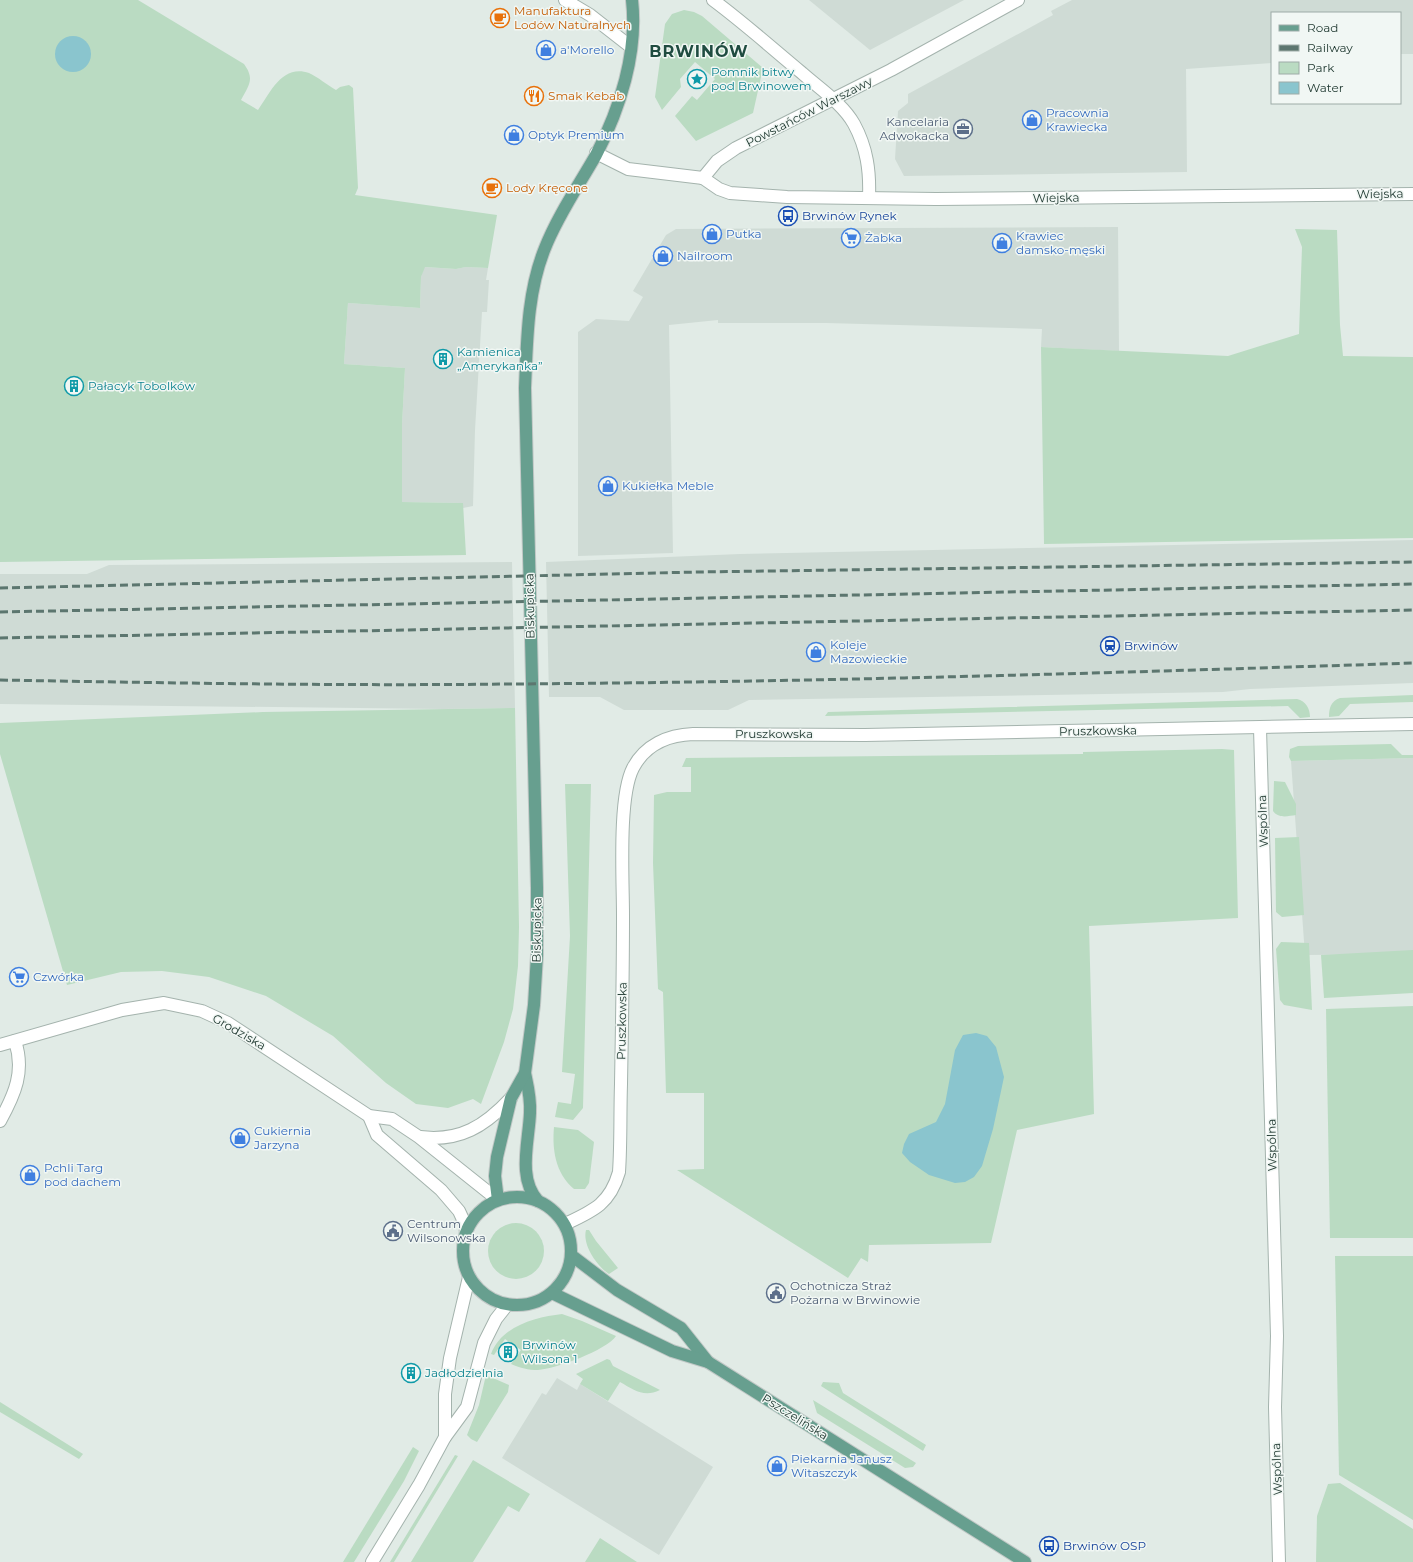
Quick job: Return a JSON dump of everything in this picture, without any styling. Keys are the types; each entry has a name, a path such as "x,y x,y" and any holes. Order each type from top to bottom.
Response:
{"main road":[{"name":"Biskupicka","path":"498,1200 495,1176 497,1158 511,1098 525,1073 534,1005 537,933 525,388 528,330 534,289 545,248 596,153 617,105 626,75 631,47 632,0"},
{"name":"Biskupicka","path":"525,1073 530,1091 526,1174 534,1196 538,1201"},
{"path":"518,1197 538,1201 548,1206 565,1224 571,1244 571,1255 566,1276 552,1293 531,1304 519,1306 495,1302 485,1295 469,1277 464,1267 463,1255 466,1233 478,1213 498,1200 518,1197"},
{"name":"Pszczelińska","path":"571,1255 616,1290 681,1328 708,1362"},
{"name":"Pszczelińska","path":"552,1293 672,1351 708,1362 1025,1562"}],"street":[{"path":"565,0 590,15 631,47"},
{"name":"Powstańców Warszawy","path":"703,178 718,161 736,148 833,100 1018,0"},
{"path":"718,1 833,100 853,123 862,140 869,169 869,197"},
{"path":"596,153 628,169 703,178"},
{"name":"Wiejska","path":"703,178 719,189 741,195 936,199 1413,194"},
{"name":"Pruszkowska","path":"565,1224 590,1212 605,1201 614,1187 618,1172 623,996 624,828 626,789 629,778 637,763 644,753 656,744 670,737 683,734 865,736 1413,724"},
{"name":"Wspólna","path":"1260,728 1277,1336 1275,1407 1279,1562"},
{"name":"Grodziska","path":"0,1045 122,1010 164,1003 194,1010 228,1023 369,1116 392,1119 419,1137 498,1200"},
{"path":"0,1121 13,1094 19,1073 20,1057 15,1041"},
{"name":"Grodziska","path":"419,1137 437,1139 465,1133 484,1123 511,1098"},
{"path":"369,1116 377,1135 441,1190 459,1211 465,1224 466,1233"},
{"path":"445,1437 445,1394 450,1358 469,1277"},
{"path":"372,1562 419,1485 445,1437 467,1407 484,1343 496,1319 507,1305"}],"shaded area":[{"path":"809,0 964,0 870,50"},
{"path":"1072,0 1413,0 1413,54 1401,54 1401,12 1271,12 1271,63 1186,69 1187,172 904,176 895,159 898,111 908,103 908,94 1053,15 1051,11"},
{"path":"1118,227 1119,351 1041,347 1042,329 826,323 718,323 718,320 669,325 673,553 578,556 578,332 596,319 629,321 643,297 633,291 666,235 676,229"},
{"path":"424,267 456,269 466,267 488,268 486,280 489,280 487,312 482,312 475,430 473,506 463,508 463,503 402,502 402,425 405,368 344,364 348,303 420,308 421,277"},
{"path":"1413,540 1413,683 1250,689 1223,692 749,700 728,710 624,710 600,697 549,697 546,562 740,554"},
{"path":"512,562 515,708 443,709 0,704 0,574 87,574 109,565"},
{"path":"1413,758 1413,954 1305,955 1291,761"},
{"path":"557,1378 577,1390 580,1384 713,1467 659,1555 502,1458 542,1393 546,1395"}],"green space":[{"path":"0,0 138,0 244,64 249,74 250,82 241,100 258,110 272,88 284,76 291,73 300,71 309,73 336,90 340,87 349,85 353,88 358,188 355,195 497,215 488,268 466,267 456,269 425,267 421,277 420,308 348,303 344,364 405,368 402,425 402,502 463,503 466,555 0,562"},
{"path":"684,10 694,12 702,16 763,68 753,113 696,141 675,116 692,96 697,100 715,79 695,62 680,79 681,87 662,110 655,97 665,24 672,14"},
{"path":"1295,229 1337,230 1340,325 1343,356 1413,357 1413,538 1044,544 1041,347 1228,356 1299,334 1302,247"},
{"path":"1413,695 1413,702 1350,704 1339,716 1329,717 1331,705 1334,701 1340,698"},
{"path":"1297,699 1307,706 1310,717 1300,718 1288,706 825,716 828,712"},
{"path":"515,708 519,927 518,966 513,1009 504,1042 481,1104 473,1099 448,1108 416,1104 386,1083 333,1036 266,996 209,977 162,971 121,972 67,985 0,754 0,723 263,712"},
{"path":"1391,744 1402,755 1413,755 1413,758 1291,761 1289,757 1290,749 1298,746"},
{"path":"1234,750 1238,918 1089,926 1094,1114 1017,1130 991,1243 869,1245 868,1262 861,1258 848,1278 677,1170 704,1169 704,1093 666,1093 663,992 658,989 653,863 654,795 667,792 691,792 691,767 682,767 686,758 1083,754 1083,752"},
{"path":"1274,781 1285,782 1296,804 1296,815 1281,816 1275,814 1273,811"},
{"path":"565,784 591,784 583,1108 573,1120 555,1117 558,1102 571,1104 575,1074 562,1072 570,936"},
{"path":"1299,837 1304,915 1282,917 1276,912 1275,838"},
{"path":"1281,942 1309,943 1312,1010 1284,1005 1280,1000 1276,949"},
{"path":"1413,950 1413,993 1324,998 1321,955"},
{"path":"1413,1006 1413,1238 1330,1238 1326,1009"},
{"path":"554,1127 578,1130 594,1142 589,1183 585,1189 574,1189 563,1176 559,1168 554,1152"},
{"path":"516,1223 531,1228 539,1236 544,1251 539,1266 531,1274 516,1279 501,1274 493,1266 488,1251 493,1236 501,1228"},
{"path":"586,1230 589,1230 618,1268 609,1274 595,1261 586,1242"},
{"path":"1335,1256 1413,1256 1413,1520 1339,1475"},
{"path":"562,1314 616,1336 592,1353 546,1369 531,1370 511,1364 521,1350 505,1339 494,1355 491,1354 496,1344 511,1330 531,1321 552,1315"},
{"path":"607,1359 610,1360 613,1366 660,1390 649,1393 639,1392 620,1382 608,1401 580,1384 583,1379 576,1374"},
{"path":"486,1375 509,1385 508,1392 477,1442 467,1435 479,1405"},
{"path":"823,1382 839,1383 843,1393 926,1445 923,1451 821,1386"},
{"path":"813,1400 916,1463 913,1467 905,1468 817,1413"},
{"path":"0,1402 83,1454 79,1459 0,1412"},
{"path":"413,1447 419,1451 404,1481 354,1562 343,1562"},
{"path":"455,1455 458,1456 394,1562 390,1562"},
{"path":"473,1460 530,1494 519,1512 508,1506 473,1562 411,1562"},
{"path":"1340,1483 1413,1529 1413,1562 1316,1562 1317,1516 1328,1484"},
{"path":"600,1538 637,1562 585,1562"}],"water":[{"path":"77,36 86,41 90,47 90,61 86,67 77,72 69,72 60,67 56,61 55,50 60,41 66,37"},
{"path":"976,1033 987,1036 996,1047 1004,1077 993,1129 982,1166 974,1177 965,1182 955,1183 929,1175 910,1162 902,1153 904,1144 909,1134 936,1122 945,1104 955,1050 963,1035"}],"railway":[{"path":"0,588 698,572 1413,562"},
{"path":"0,612 1413,584"},
{"path":"0,638 1413,610"},
{"path":"0,680 447,685 624,683 962,676 1413,663"}],"place":[{"name":"Manufaktura Lodów Naturalnych","path":"500,18"},
{"name":"a'Morello","path":"546,50"},
{"name":"Pomnik bitwy pod Brwinowem","path":"697,79"},
{"name":"Smak Kebab","path":"534,96"},
{"name":"Pracownia Krawiecka","path":"1032,120"},
{"name":"Kancelaria Adwokacka","path":"963,129"},
{"name":"Optyk Premium","path":"514,135"},
{"name":"Lody Kręcone","path":"492,188"},
{"name":"Brwinów Rynek","path":"788,216"},
{"name":"Putka","path":"712,234"},
{"name":"Żabka","path":"851,238"},
{"name":"Krawiec damsko-męski","path":"1002,243"},
{"name":"Nailroom","path":"663,256"},
{"name":"Kamienica „Amerykanka”","path":"443,359"},
{"name":"Pałacyk Tobolków","path":"74,386"},
{"name":"Kukiełka Meble","path":"608,486"},
{"name":"Brwinów","path":"1110,646"},
{"name":"Koleje Mazowieckie","path":"816,652"},
{"name":"Czwórka","path":"19,977"},
{"name":"Cukiernia Jarzyna","path":"240,1138"},
{"name":"Pchli Targ pod dachem","path":"30,1175"},
{"name":"Centrum Wilsonowska","path":"393,1231"},
{"name":"Ochotnicza Straż Pożarna w Brwinowie","path":"776,1293"},
{"name":"Brwinów Wilsona 1","path":"508,1352"},
{"name":"Jadłodzielnia","path":"411,1373"},
{"name":"Piekarnia Janusz Witaszczyk","path":"777,1466"},
{"name":"Brwinów OSP","path":"1049,1546"}],"district":[{"name":"BRWINÓW","path":"699,51"}]}
